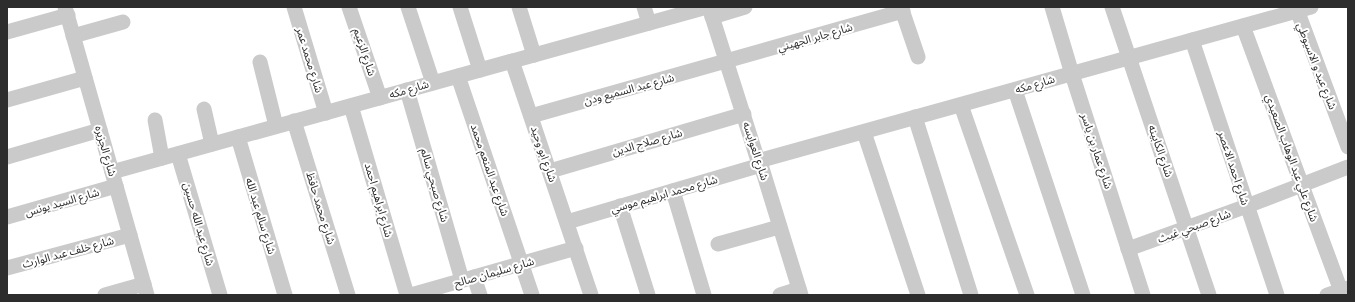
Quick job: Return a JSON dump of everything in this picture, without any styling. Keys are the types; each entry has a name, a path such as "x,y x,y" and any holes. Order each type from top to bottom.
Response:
{"street":[{"name":"شارع محمد عمر","path":"294,7 326,112"},
{"name":"شارع الزعيم","path":"350,7 380,98"},
{"path":"408,7 433,83"},
{"path":"460,7 480,70"},
{"path":"519,7 534,55"},
{"path":"644,7 649,23"},
{"name":"شارع مكه","path":"114,179 162,158 649,23 710,10 745,7"},
{"name":"شارع عمار بن ياسر","path":"1052,7 1143,295"},
{"name":"شارع الكابينه","path":"1112,7 1209,295"},
{"name":"شارع مكه","path":"760,163 915,117 1243,26 1296,9 1311,7"},
{"path":"902,9 918,56"},
{"name":"شارع جابر الجهيني","path":"727,62 902,9"},
{"name":"شارع عيد و الاسيوطي","path":"1296,9 1348,147"},
{"name":"شارع العوايسه","path":"710,10 800,292"},
{"path":"7,32 66,11"},
{"name":"شارع الجزيره","path":"66,11 146,289"},
{"path":"74,36 123,22"},
{"name":"شارع علي عبد الوهاب الصعيدي","path":"1243,26 1302,185 1338,291"},
{"name":"شارع احمد الاعصر","path":"1192,40 1277,295"},
{"name":"شارع ابو وحيد","path":"512,61 591,295"},
{"path":"260,62 276,126"},
{"name":"شارع عبد السميع ودن","path":"531,116 727,62"},
{"name":"شارع عبد المنعم محمد","path":"458,76 532,295"},
{"path":"7,100 85,78"},
{"name":"شارع صبحي سالم","path":"407,90 468,279 480,295"},
{"path":"1015,90 1083,295"},
{"path":"961,105 1027,295"},
{"name":"شارع ابراهيم احمد","path":"351,106 413,295"},
{"path":"204,109 212,144"},
{"name":"شارع صلاح الدين","path":"550,171 744,114"},
{"path":"915,117 971,295"},
{"path":"155,120 162,158"},
{"name":"شارع محمد حافظ","path":"294,121 348,295"},
{"path":"7,157 100,130"},
{"path":"864,132 918,295"},
{"name":"شارع سالم عبد الله","path":"238,137 285,295"},
{"name":"شارع عبد الله حسين","path":"178,154 220,295"},
{"name":"شارع محمد ابراهيم موسي","path":"567,222 673,191 760,163"},
{"name":"شارع صبحي غيث","path":"1128,249 1187,229 1348,167"},
{"name":"شارع السيد يونس","path":"7,217 114,179"},
{"path":"673,191 704,295"},
{"path":"620,206 648,295"},
{"path":"718,244 780,227"},
{"name":"شارع خلف عبد الوارث","path":"7,268 130,235"},
{"name":"شارع سليمان صالح","path":"413,295 576,248"},
{"path":"105,295 146,289"},
{"path":"780,295 800,292"}]}
